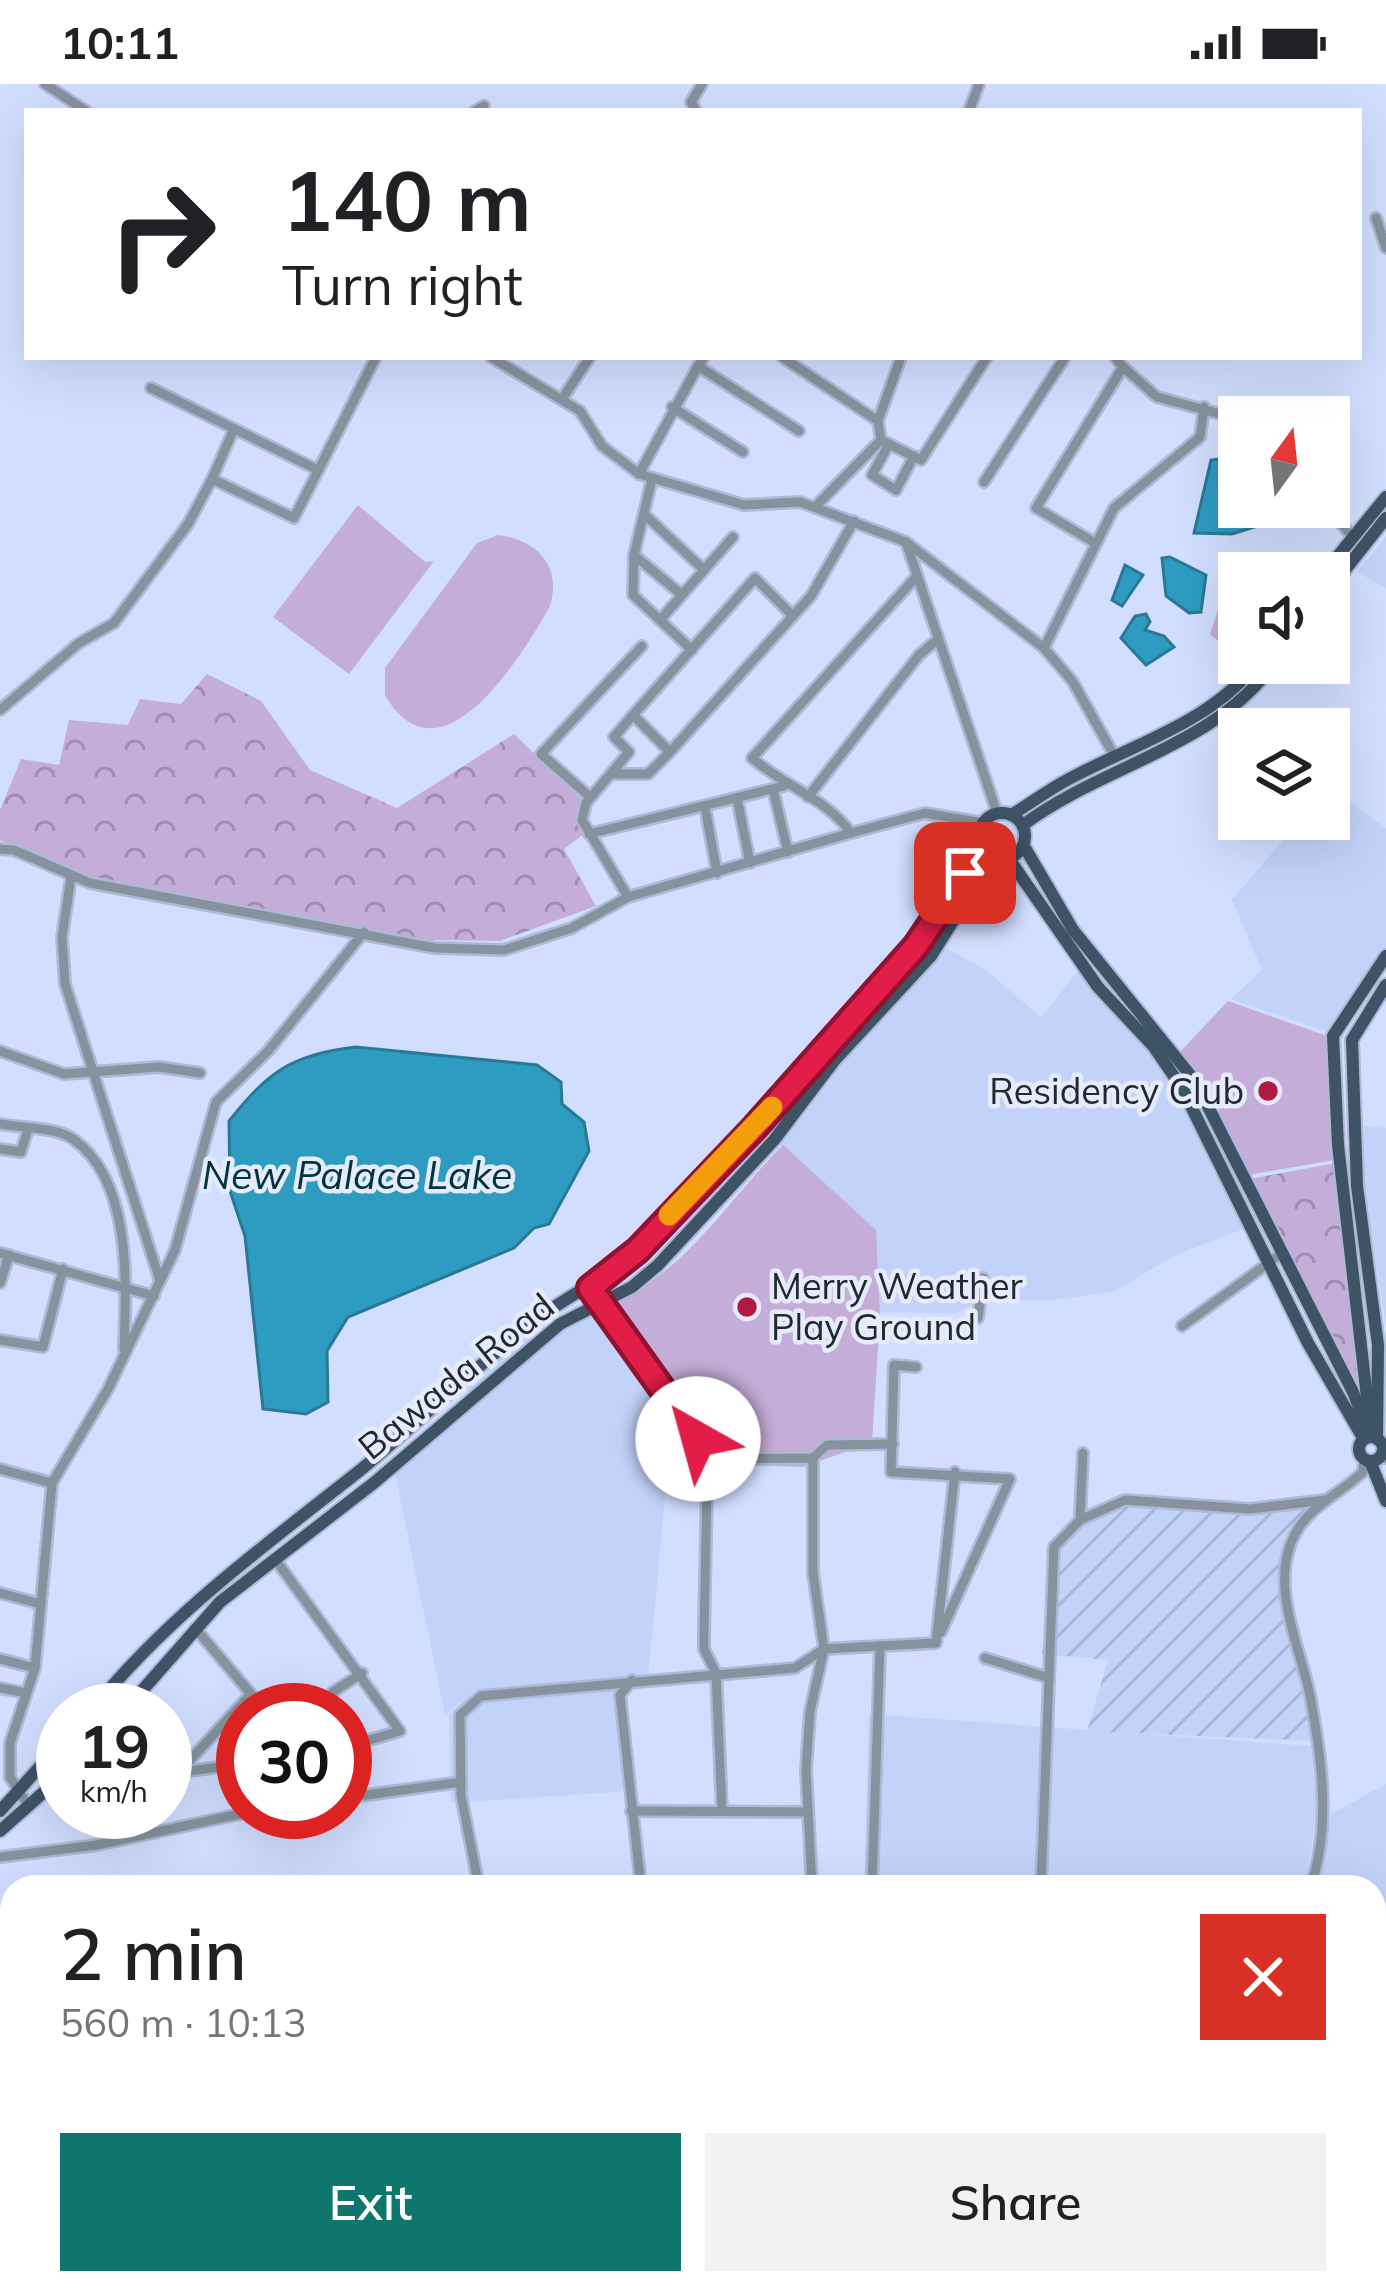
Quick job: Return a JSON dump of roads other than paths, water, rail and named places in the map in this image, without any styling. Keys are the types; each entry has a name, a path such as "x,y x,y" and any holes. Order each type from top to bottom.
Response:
{"main road":[{"path":"1339,552 1386,497"},
{"path":"1350,563 1386,518"},
{"path":"113,1683 208,1588 361,1470 545,1313 590,1288 638,1250 916,946 987,852 983,823 1203,712 1241,684"},
{"path":"1023,825 1071,790 1213,722 1259,684"},
{"path":"1004,814 1023,825"},
{"path":"1023,825 1024,846 1083,944 1195,1081 1275,1258"},
{"path":"1009,859 1024,846"},
{"path":"987,852 1009,859 1098,987 1154,1047 1183,1089 1353,1392 1371,1438 1383,1448 1375,1459"},
{"name":"Bawada Road","path":"148,1683 195,1628 556,1328 658,1265 775,1140 834,1061 932,955 987,852"},
{"path":"1371,1438 1333,1036 1386,956"},
{"path":"1386,985 1352,1040 1357,1186 1378,1346 1371,1438 1358,1449 1375,1459 1386,1480"},
{"path":"1375,1459 1386,1501"},
{"path":"0,1811 36,1771"},
{"path":"0,1831 36,1801"}],"street":[{"path":"44,84 81,108"},
{"path":"1376,218 1386,248"},
{"path":"212,478 294,518 374,360"},
{"path":"496,360 580,411 602,446 639,474 744,505 800,502 906,542 1044,648 1072,682 1114,757"},
{"path":"509,368 515,360"},
{"path":"562,399 588,360"},
{"path":"786,360 878,421 885,442 872,475 896,490 914,456"},
{"path":"878,421 900,360"},
{"path":"885,442 921,460 985,360"},
{"path":"984,482 1063,360"},
{"path":"639,474 701,362 800,431"},
{"path":"1095,543 1036,508 1119,362 1157,397 1218,412"},
{"path":"151,388 318,470"},
{"path":"673,407 743,452"},
{"path":"1044,648 1114,508 1200,437 1204,407"},
{"path":"0,710 79,643 114,623 188,524 233,429"},
{"path":"815,507 885,442"},
{"path":"652,479 634,555 633,595 692,650"},
{"path":"644,514 704,570"},
{"path":"612,774 648,774 670,752 812,596 854,520"},
{"path":"1346,528 1352,535"},
{"path":"661,619 734,537"},
{"path":"906,542 937,640 1004,814"},
{"path":"634,555 682,595"},
{"path":"851,833 831,805 778,787 752,758 916,577"},
{"path":"628,897 582,820 590,797 629,752 614,737 754,578 794,616"},
{"path":"808,796 919,655 937,640"},
{"path":"590,797 541,754 642,646"},
{"path":"632,716 670,752"},
{"path":"589,834 778,787"},
{"path":"778,787 788,853"},
{"path":"737,798 750,863"},
{"path":"704,807 717,873"},
{"path":"0,849 14,850 71,877 435,948 504,950 572,928 628,897 925,813 983,823"},
{"path":"71,877 62,937 64,984 160,1284"},
{"path":"29,1808 9,1773 10,1743 34,1668 52,1483 160,1284 186,1219 216,1102 268,1050 364,932"},
{"path":"0,1051 64,1074 159,1067 200,1072"},
{"path":"1336,1090 1353,1089"},
{"path":"0,1124 70,1136 86,1152 122,1215 124,1354"},
{"path":"0,1149 21,1153 28,1129"},
{"path":"0,1283 5,1254 154,1296"},
{"path":"1182,1326 1275,1258"},
{"path":"0,1340 43,1347 63,1270"},
{"path":"977,1318 982,1278"},
{"path":"590,1288 679,1417 718,1459 813,1458 827,1444 892,1444"},
{"path":"916,1367 894,1365 891,1472 955,1472 1010,1480 936,1643"},
{"path":"1080,1520 1083,1454"},
{"path":"811,1875 810,1711 824,1649 813,1573 813,1458"},
{"path":"718,1459 707,1486 704,1649 716,1672 722,1811"},
{"path":"1312,1875 1319,1838 1320,1766 1308,1687 1285,1605 1286,1565 1298,1527 1375,1459"},
{"path":"0,1469 52,1483"},
{"path":"936,1643 955,1472"},
{"path":"1041,1875 1054,1547 1080,1520 1125,1500 1250,1509 1325,1500"},
{"path":"275,1559 369,1683"},
{"path":"0,1593 41,1604"},
{"path":"195,1628 241,1683"},
{"path":"477,1875 461,1782 460,1715 482,1696 795,1668 824,1649 936,1643"},
{"path":"872,1875 880,1646"},
{"path":"985,1658 1049,1678"},
{"path":"0,1659 34,1668"},
{"path":"347,1683 362,1673"},
{"path":"632,1680 620,1695 639,1875"},
{"path":"0,1688 26,1693"},
{"path":"372,1688 400,1731 372,1739"},
{"path":"192,1758 216,1731"},
{"path":"372,1794 461,1782"},
{"path":"631,1810 808,1812"},
{"path":"0,1857 97,1845 216,1819"}],"water":[{"path":"1218,459 1218,528 1251,528 1232,534 1194,533 1211,460"},
{"path":"1170,557 1206,575 1201,612 1189,613 1166,596 1162,558"},
{"path":"1125,565 1143,575 1122,606 1112,600"},
{"path":"1146,614 1150,622 1145,630 1164,636 1174,647 1146,665 1121,638 1135,616"},
{"name":"New Palace Lake","path":"356,1047 537,1065 561,1082 562,1104 584,1122 589,1151 549,1224 534,1228 514,1248 348,1317 327,1351 328,1402 306,1414 263,1409 245,1236 230,1191 229,1121 257,1089 284,1068 315,1054"}],"place":[{"name":"Residency Club","path":"1268,1091"},
{"name":"Merry Weather Play Ground","path":"747,1307"}]}
